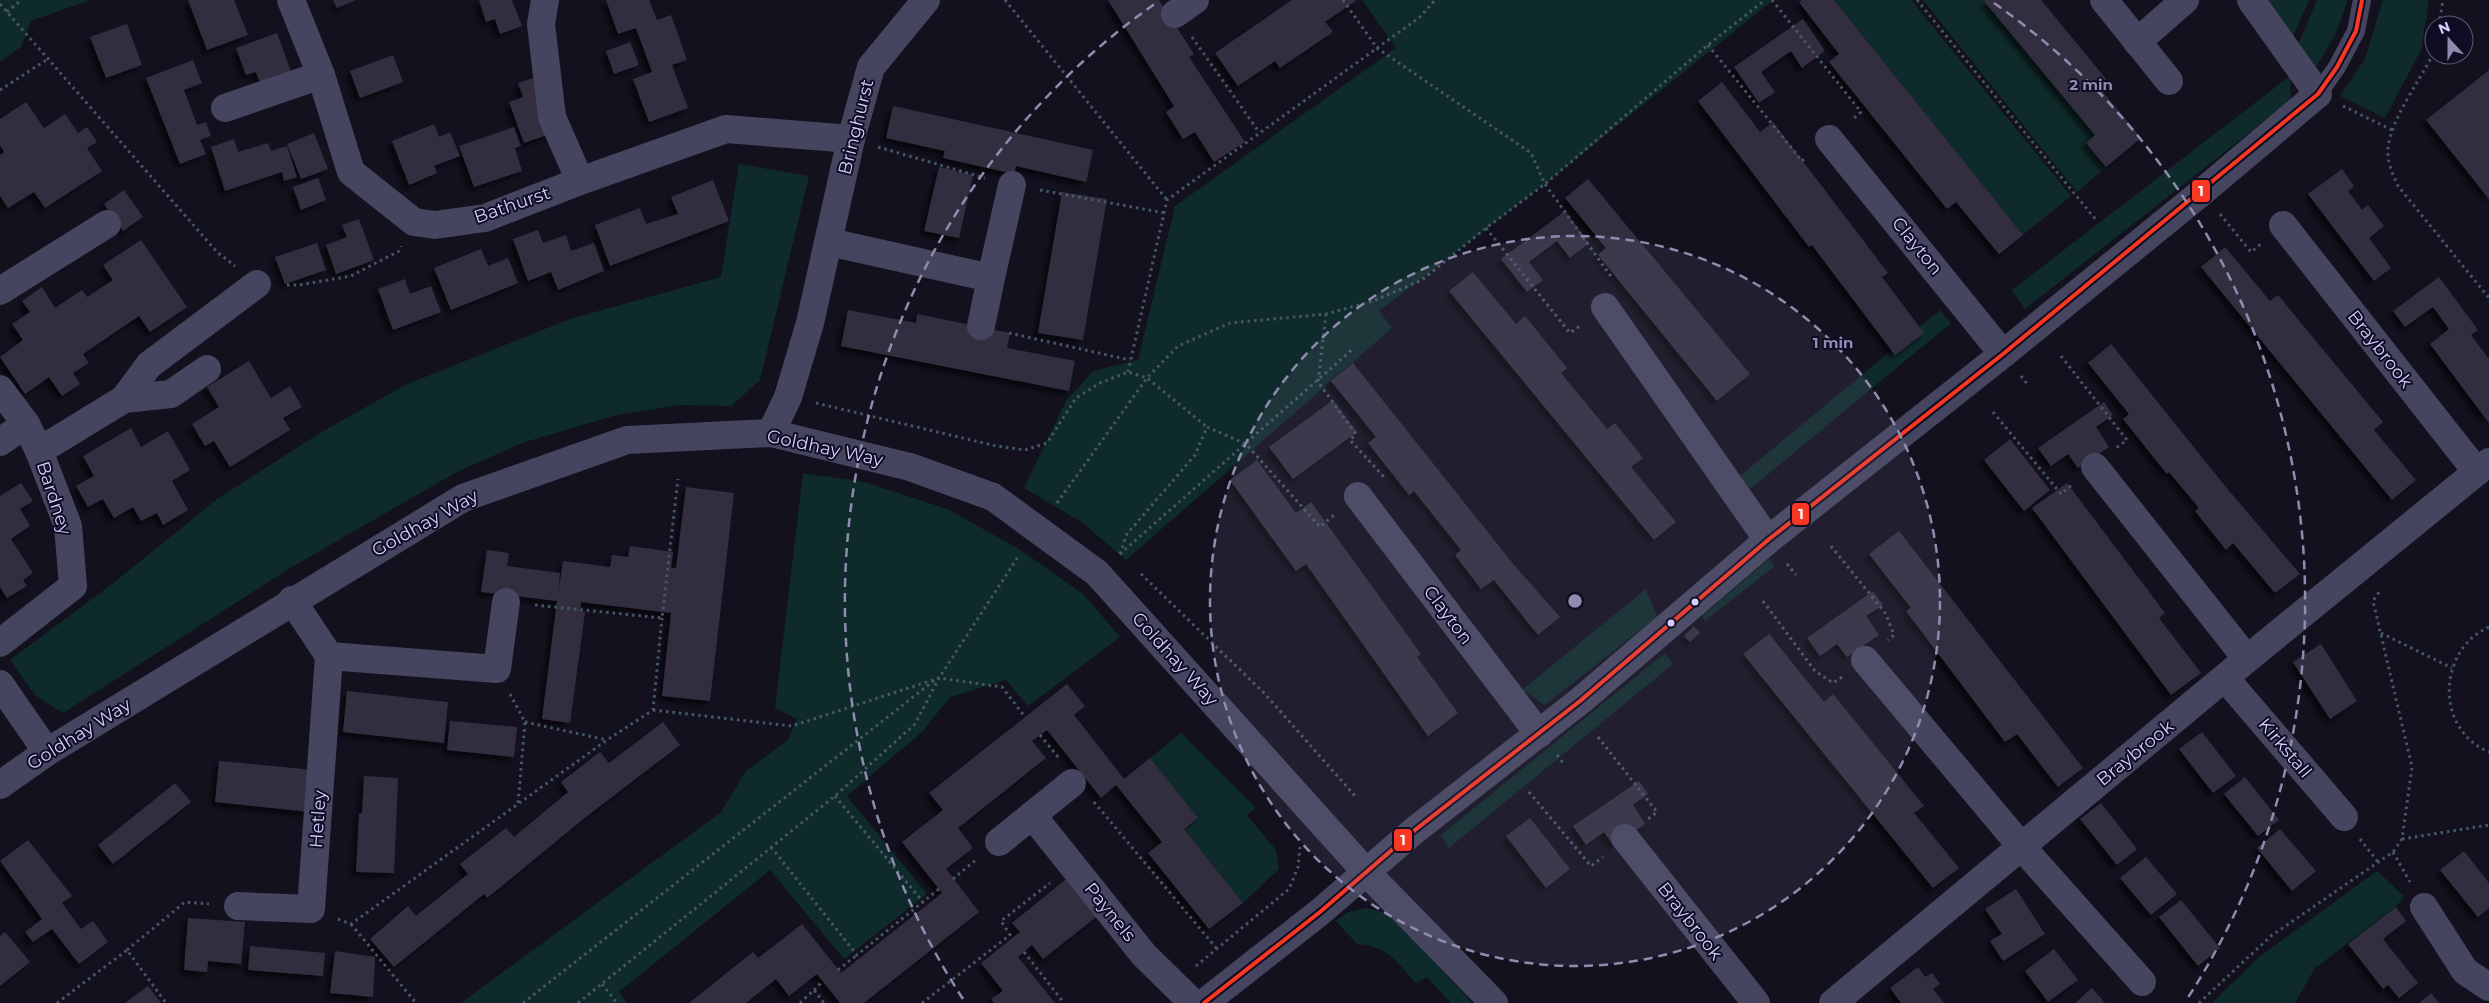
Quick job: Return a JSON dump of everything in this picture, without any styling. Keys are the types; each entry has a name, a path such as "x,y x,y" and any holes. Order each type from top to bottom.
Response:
{"street":[{"path":"291,0 321,75 351,172 414,222"},
{"path":"545,0 541,24 552,117 580,180"},
{"name":"Bringhurst","path":"771,433 788,397 810,323 851,139 871,67 926,0"},
{"path":"2104,0 2169,81"},
{"path":"2137,42 2185,0"},
{"path":"1204,1003 1367,873 1415,830 1539,734 1768,540 2003,354 2202,192 2318,94 2250,0"},
{"path":"225,108 321,75"},
{"name":"Bathurst","path":"414,222 435,225 485,218 580,180 726,128 851,139"},
{"name":"Clayton","path":"1829,139 2003,354"},
{"path":"981,326 1012,185"},
{"path":"0,291 107,224"},
{"name":"Braybrook","path":"1833,1003 2247,659 2483,467 2283,225"},
{"path":"829,242 991,278"},
{"path":"39,451 124,399 150,365 257,284"},
{"path":"1605,307 1768,540"},
{"path":"124,399 172,394 207,369"},
{"name":"Bardney","path":"0,388 26,424 39,451 68,526 73,586 0,643"},
{"path":"0,442 26,424"},
{"name":"Goldhay Way","path":"0,785 47,752 292,600 463,498 627,440 771,433 910,467 993,497 1097,573 1367,873 1494,1003"},
{"path":"2094,467 2247,659"},
{"name":"Clayton","path":"1358,496 1539,734"},
{"path":"292,600 329,656 497,669 506,602"},
{"name":"Hetley","path":"311,909 329,656"},
{"path":"1865,660 2021,846 2142,982"},
{"name":"Kirkstall","path":"2225,678 2344,817"},
{"path":"0,684 47,752"},
{"path":"999,842 1032,815 1080,788"},
{"name":"Paynels","path":"1032,815 1144,955 1193,1003"},
{"name":"Braybrook","path":"1625,838 1756,1003"},
{"path":"238,906 311,909"},
{"path":"2424,907 2465,971 2489,987"}],"lane":[{"path":"2318,94 2337,67 2356,31 2362,0"}],"path":[{"path":"7,12 21,0"},
{"path":"1005,0 1168,200"},
{"path":"1343,0 1377,48 1530,153 1545,184 1621,291 1605,307 1570,333 1486,228"},
{"path":"1128,372 1168,200 1259,132 1420,17 1435,0"},
{"path":"1057,503 1147,378 1178,346 1230,324 1326,314 1373,301 1422,280 1486,228 1545,184 1708,45 1765,0"},
{"path":"1772,0 1861,112"},
{"path":"1917,0 2096,220"},
{"path":"2441,15 2443,0"},
{"path":"0,4 218,252 257,284 299,286 351,276 398,250 414,222"},
{"path":"1185,7 1259,132"},
{"path":"1708,45 1802,160 1829,139"},
{"path":"0,90 48,59"},
{"path":"2427,65 2392,130 2388,150 2391,170 2398,186 2489,298"},
{"path":"2318,94 2392,130"},
{"path":"2202,192 2251,252"},
{"path":"788,397 996,446 1025,450 1047,443 1076,398 1100,383 1128,372 1147,378 1207,427 1246,444 1320,527 1384,477 1350,440 1356,434 1318,382 1326,314"},
{"path":"981,326 1130,360"},
{"path":"1120,554 1318,382 1354,348"},
{"path":"2062,356 2126,440"},
{"path":"1994,412 2061,494"},
{"path":"1120,554 1127,534 1194,455 1207,427"},
{"path":"653,710 678,479"},
{"path":"1831,546 1886,614 1894,635"},
{"path":"1120,554 1127,561"},
{"path":"578,1003 835,796 915,724 938,678 1018,557"},
{"path":"1134,567 1265,694 1355,796"},
{"path":"2199,1003 2271,936 2393,852 2402,839 2412,767 2373,601 2383,585"},
{"path":"1763,601 1815,671 1833,684"},
{"path":"506,602 662,618"},
{"path":"2489,628 2479,632 2462,648 2452,668 2448,690 2452,713 2463,733 2480,748 2489,752"},
{"path":"2380,633 2452,668"},
{"path":"497,669 525,722 518,804"},
{"path":"523,1003 938,678"},
{"path":"351,924 607,740 653,710 792,726 938,678 1002,688 1025,716"},
{"path":"525,722 607,740"},
{"path":"1598,737 1657,812"},
{"path":"1080,788 1217,949"},
{"path":"1529,792 1591,866"},
{"path":"835,796 923,902"},
{"path":"2402,839 2489,825"},
{"path":"771,847 857,955"},
{"path":"1191,971 1289,890 1298,866 1300,847"},
{"path":"922,1003 1011,936 1001,921 1073,865"},
{"path":"838,970 939,889"},
{"path":"56,1003 127,950 185,902 238,906"},
{"path":"311,909 351,924 416,1003"},
{"path":"127,950 166,1003"},
{"path":"1024,952 1064,1003"},
{"path":"800,1003 823,981"},
{"path":"602,984 616,1003"},
{"path":"814,990 824,1003"}],"green space":[{"path":"0,0 90,0 31,21 21,47 0,62"},
{"path":"1362,0 1773,0 1545,184 1379,311 1392,328 1126,560 1083,523 1024,488 1066,401 1093,371 1138,360 1175,206 1396,48"},
{"path":"1834,0 1911,0 2071,196 2023,235"},
{"path":"1923,0 1983,0 2095,135 2086,143 2106,167 2077,192"},
{"path":"2266,0 2309,0 2291,41"},
{"path":"2317,0 2348,0 2335,35 2316,67 2299,43"},
{"path":"2383,0 2429,0 2427,15 2424,15 2421,50 2385,118 2340,96 2365,59"},
{"path":"2290,76 2291,100 2025,309 2012,290"},
{"path":"739,164 809,176 760,380 731,406 680,405 617,415 522,443 455,473 292,567 63,713 35,695 10,660 116,581 217,499 320,433 405,385 570,319 721,277"},
{"path":"1940,310 1951,323 1750,489 1740,476"},
{"path":"803,473 864,482 947,509 1019,549 1083,594 1120,637 1028,706 1006,680 950,697 923,731 847,796 927,894 844,959 770,870 619,992 627,1003 461,1003 721,812 746,771 787,741 797,719 775,708"},
{"path":"1769,559 1775,566 1705,621 1702,616"},
{"path":"1646,589 1657,617 1545,705 1522,690"},
{"path":"1665,653 1673,664 1449,848 1441,835"},
{"path":"1181,733 1256,808 1247,815 1276,850 1279,869 1243,903 1184,829 1198,818 1150,758"},
{"path":"2377,871 2404,896 2396,907 2315,968 2295,1003 2212,1003 2259,957"},
{"path":"1367,908 1390,914 1472,1003 1451,1003 1427,977 1416,983 1384,951 1367,945 1357,944 1336,921 1348,912"}],"building":[{"path":"188,0 234,0 248,35 207,50"},
{"path":"333,0 356,0 337,8"},
{"path":"479,0 512,0 522,26 500,34 495,19 486,22"},
{"path":"606,0 649,0 657,20 671,15 687,60 672,65 688,108 649,122 633,79 652,72 636,28 618,34"},
{"path":"1108,0 1159,0 1194,54 1189,57 1245,142 1214,162 1195,132 1183,139 1166,112 1174,106"},
{"path":"1292,0 1357,0 1325,22 1333,32 1280,68 1275,61 1238,86 1215,53"},
{"path":"1802,0 1834,0 2023,235 1999,254 1956,202 1947,209 1829,62 1839,54 1799,2"},
{"path":"1983,0 2041,0 2106,79 2098,86 2141,138 2106,167 2086,143 2095,135"},
{"path":"1803,19 1825,51 1802,68 1791,51 1761,72 1775,92 1759,103 1734,67"},
{"path":"127,24 142,65 106,78 90,37"},
{"path":"277,33 293,77 262,89 256,72 246,75 236,48"},
{"path":"630,42 639,65 614,74 606,51"},
{"path":"393,55 403,82 360,98 350,71"},
{"path":"193,60 202,83 184,90 197,125 206,122 211,136 200,140 206,154 180,164 146,78"},
{"path":"2489,70 2489,199 2426,120"},
{"path":"533,78 553,133 524,143 509,102 523,97 518,83"},
{"path":"1722,82 1760,132 1773,122 1888,273 1882,277 1924,333 1895,355 1812,245 1809,247 1698,101"},
{"path":"26,102 44,128 65,114 78,133 87,127 97,142 87,148 102,171 45,208 34,192 8,208 0,196 0,155 4,152 0,145 0,119"},
{"path":"893,106 1093,150 1086,182 1016,166 1014,174 943,158 945,151 886,138"},
{"path":"434,124 439,137 450,132 460,156 434,166 437,173 409,185 392,141"},
{"path":"514,127 521,146 515,148 522,171 474,187 459,146"},
{"path":"314,133 328,169 301,179 287,144"},
{"path":"234,139 238,152 268,143 271,151 287,146 297,177 284,181 282,172 225,191 211,147"},
{"path":"939,167 973,175 959,238 924,231"},
{"path":"2342,169 2354,186 2348,191 2362,210 2368,205 2384,226 2369,238 2391,268 2374,281 2308,194"},
{"path":"318,178 326,200 301,210 293,187"},
{"path":"1588,179 1750,374 1717,401 1598,255 1606,248 1565,198"},
{"path":"713,180 729,221 610,266 595,225 640,208 646,224 678,214 671,197"},
{"path":"124,190 143,217 123,231 104,204"},
{"path":"1062,192 1107,199 1083,340 1038,333"},
{"path":"1565,211 1589,243 1570,258 1557,241 1529,262 1543,280 1527,292 1501,259"},
{"path":"359,219 374,260 336,274 326,245 347,237 342,225"},
{"path":"538,230 543,243 566,235 571,251 594,243 604,271 558,290 551,272 528,281 513,239"},
{"path":"141,240 187,307 150,332 139,316 83,354 89,363 73,373 80,384 62,396 49,377 25,394 0,357 23,340 12,324 30,312 22,301 42,287 55,308 82,290 87,297 113,280 103,265"},
{"path":"317,243 326,270 285,284 275,257"},
{"path":"2225,247 2270,301 2278,295 2383,422 2374,430 2416,480 2392,500 2201,267"},
{"path":"481,249 488,266 508,258 518,283 451,310 434,268"},
{"path":"1473,272 1516,324 1525,316 1567,368 1561,373 1607,429 1615,423 1643,458 1631,467 1676,522 1654,540 1449,291"},
{"path":"2439,277 2478,330 2471,335 2489,359 2489,423 2430,344 2449,329 2433,307 2405,327 2393,311"},
{"path":"405,279 410,294 431,286 441,312 393,330 378,289"},
{"path":"848,310 916,323 917,314 1010,333 1007,348 1075,361 1069,391 841,346"},
{"path":"2111,344 2225,486 2300,574 2275,593 2233,543 2226,550 2195,511 2199,508 2169,472 2167,474 2123,419 2129,414 2088,363"},
{"path":"249,361 271,398 290,386 302,407 283,418 290,430 230,467 214,441 205,446 192,424 219,407 207,387"},
{"path":"1353,363 1514,565 1560,617 1538,635 1494,580 1481,589 1455,555 1461,550 1414,491 1409,495 1368,443 1376,437 1331,381"},
{"path":"1333,400 1357,432 1293,479 1269,447"},
{"path":"2104,402 2113,415 2096,427 2109,447 2078,468 2068,454 2051,466 2038,448"},
{"path":"131,428 141,447 168,431 190,470 172,481 188,510 163,525 157,513 141,521 133,507 114,518 103,499 88,507 76,486 94,476 83,456"},
{"path":"2010,439 2050,490 2024,511 1984,460"},
{"path":"1257,460 1296,513 1311,502 1421,654 1417,657 1458,713 1428,736 1306,564 1296,571 1230,480"},
{"path":"21,483 33,501 20,509 30,526 11,539 33,573 23,580 27,586 7,598 0,587 0,496"},
{"path":"2067,483 2165,613 2159,618 2201,673 2171,695 2032,508"},
{"path":"686,487 734,493 710,701 662,696 671,613 581,602 580,611 585,612 570,723 542,719 557,601 481,592 487,550 509,553 507,566 560,573 558,595 563,561 610,567 612,555 628,557 630,546 673,552 671,568 676,568"},
{"path":"1899,531 2083,768 2058,787 2017,734 2005,742 1906,611 1911,608 1869,554"},
{"path":"1873,591 1883,605 1866,616 1879,635 1847,657 1837,644 1820,656 1807,638"},
{"path":"1694,626 1700,633 1690,642 1684,636"},
{"path":"1769,634 1824,702 1833,694 1924,806 1914,813 1959,868 1933,888 1743,654"},
{"path":"2321,644 2357,701 2330,719 2293,662"},
{"path":"1067,684 1085,706 1074,715 1124,779 1150,758 1198,818 1184,829 1243,903 1209,929 1148,853 1162,842 1116,785 1101,798 1047,730 1032,741 1046,758 958,828 973,848 946,869 979,912 864,1003 840,1003 817,974 789,996 776,979 746,1003 689,1003 753,952 758,958 802,924 841,973 942,893 902,842 943,810 929,793"},
{"path":"347,691 448,702 444,743 343,732"},
{"path":"450,721 517,727 514,757 447,750"},
{"path":"663,722 680,745 587,816 487,898 484,894 394,967 370,939 408,906 416,916 468,874 460,864 506,828 514,837 568,792 561,782 600,752 609,763"},
{"path":"2202,732 2236,776 2213,793 2179,749"},
{"path":"219,761 314,770 310,812 215,802"},
{"path":"364,776 398,778 394,873 356,872 359,813 362,813"},
{"path":"2245,777 2279,820 2258,836 2224,794"},
{"path":"1639,781 1648,794 1633,805 1645,824 1614,846 1604,832 1586,845 1573,826"},
{"path":"175,783 191,802 113,864 98,845"},
{"path":"2101,803 2137,849 2117,865 2080,819"},
{"path":"1530,818 1570,869 1546,888 1506,836"},
{"path":"2280,829 2316,871 2292,891 2257,848"},
{"path":"28,840 72,896 62,903 81,929 93,921 108,942 79,964 52,929 33,942 25,932 42,919 0,861"},
{"path":"2464,851 2489,883 2489,908 2478,917 2440,870"},
{"path":"2146,857 2177,894 2151,915 2120,878"},
{"path":"1070,876 1100,914 1043,959 1032,945 1018,957 1055,1003 994,1003 991,999 1003,991 981,963 1020,932 1012,923"},
{"path":"2016,889 2045,934 2003,961 1990,941 2002,934 1985,909"},
{"path":"2181,900 2220,948 2198,966 2159,917"},
{"path":"2396,907 2406,921 2383,939 2418,983 2399,998 2388,985 2383,989 2348,944"},
{"path":"188,918 245,922 241,964 208,961 207,972 184,970"},
{"path":"5,932 30,962 0,986 0,936"},
{"path":"250,946 325,953 323,976 248,970"},
{"path":"2054,949 2078,980 2048,1002 2025,971"},
{"path":"335,951 375,957 373,997 330,993"},
{"path":"1918,967 1925,977 1932,973 1940,984 1933,989 1944,1003 1901,1003 1890,988"},
{"path":"148,986 161,1003 125,1003"},
{"path":"2092,988 2105,1003 2075,1003"},
{"path":"2431,993 2439,1003 2419,1003"}],"transit line":[{"name":"1","path":"1204,1003 1320,912 1415,830 1580,701 1768,540 2003,354 2318,94 2337,67 2356,31 2362,0"}]}
